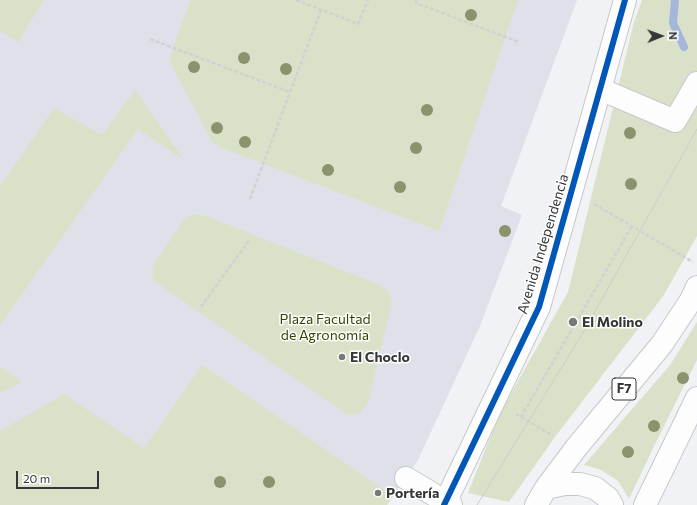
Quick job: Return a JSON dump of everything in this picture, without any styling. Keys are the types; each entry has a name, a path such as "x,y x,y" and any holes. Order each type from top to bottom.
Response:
{"main road":[{"name":"Avenida Independencia","path":"447,504 539,307 626,0"},
{"path":"600,89 675,120 697,83"},
{"name":"F7","path":"541,497 602,415 662,344 691,300 697,287"},
{"path":"645,505 697,398"},
{"path":"406,478 447,504"},
{"path":"541,497 565,484 580,484 595,488 608,498 612,505"}],"path":[{"path":"296,0 358,24 368,0"},
{"path":"416,0 416,3 519,42"},
{"path":"250,199 321,10"},
{"path":"150,39 290,92"},
{"path":"571,191 697,264"},
{"path":"521,417 632,226"},
{"path":"201,307 250,238"},
{"path":"494,401 555,437"}],"shaded area":[{"path":"0,0 577,0 501,206 522,215 480,326 418,460 387,505 0,505"}],"green space":[{"path":"0,0 44,0 18,42 0,31"},
{"path":"190,0 518,0 439,231 222,148 212,142 169,60"},
{"path":"642,0 697,0 697,236 664,295 555,437 509,502 468,493 499,415 568,292 634,22"},
{"path":"135,90 184,160 138,129 0,325 0,187 54,108 102,135"},
{"name":"Plaza Facultad de Agronomía","path":"193,214 206,216 380,285 389,292 392,302 368,403 360,413 348,415 154,281 152,274 153,266 183,221"},
{"path":"697,322 697,360 629,499 618,481 601,470 584,465 670,365"},
{"path":"202,365 393,496 387,505 0,505 0,431 64,394 144,448"},
{"path":"0,367 22,382 0,393"}],"waterway":[{"path":"675,0 673,23 684,47"}],"tram line":[{"path":"477,505 584,331 697,129"}],"cycle path":[{"path":"444,505 539,307 625,0"}],"place":[{"name":"El Molino","path":"573,322"},
{"name":"El Choclo","path":"342,357"},
{"name":"Portería","path":"378,493"}]}
